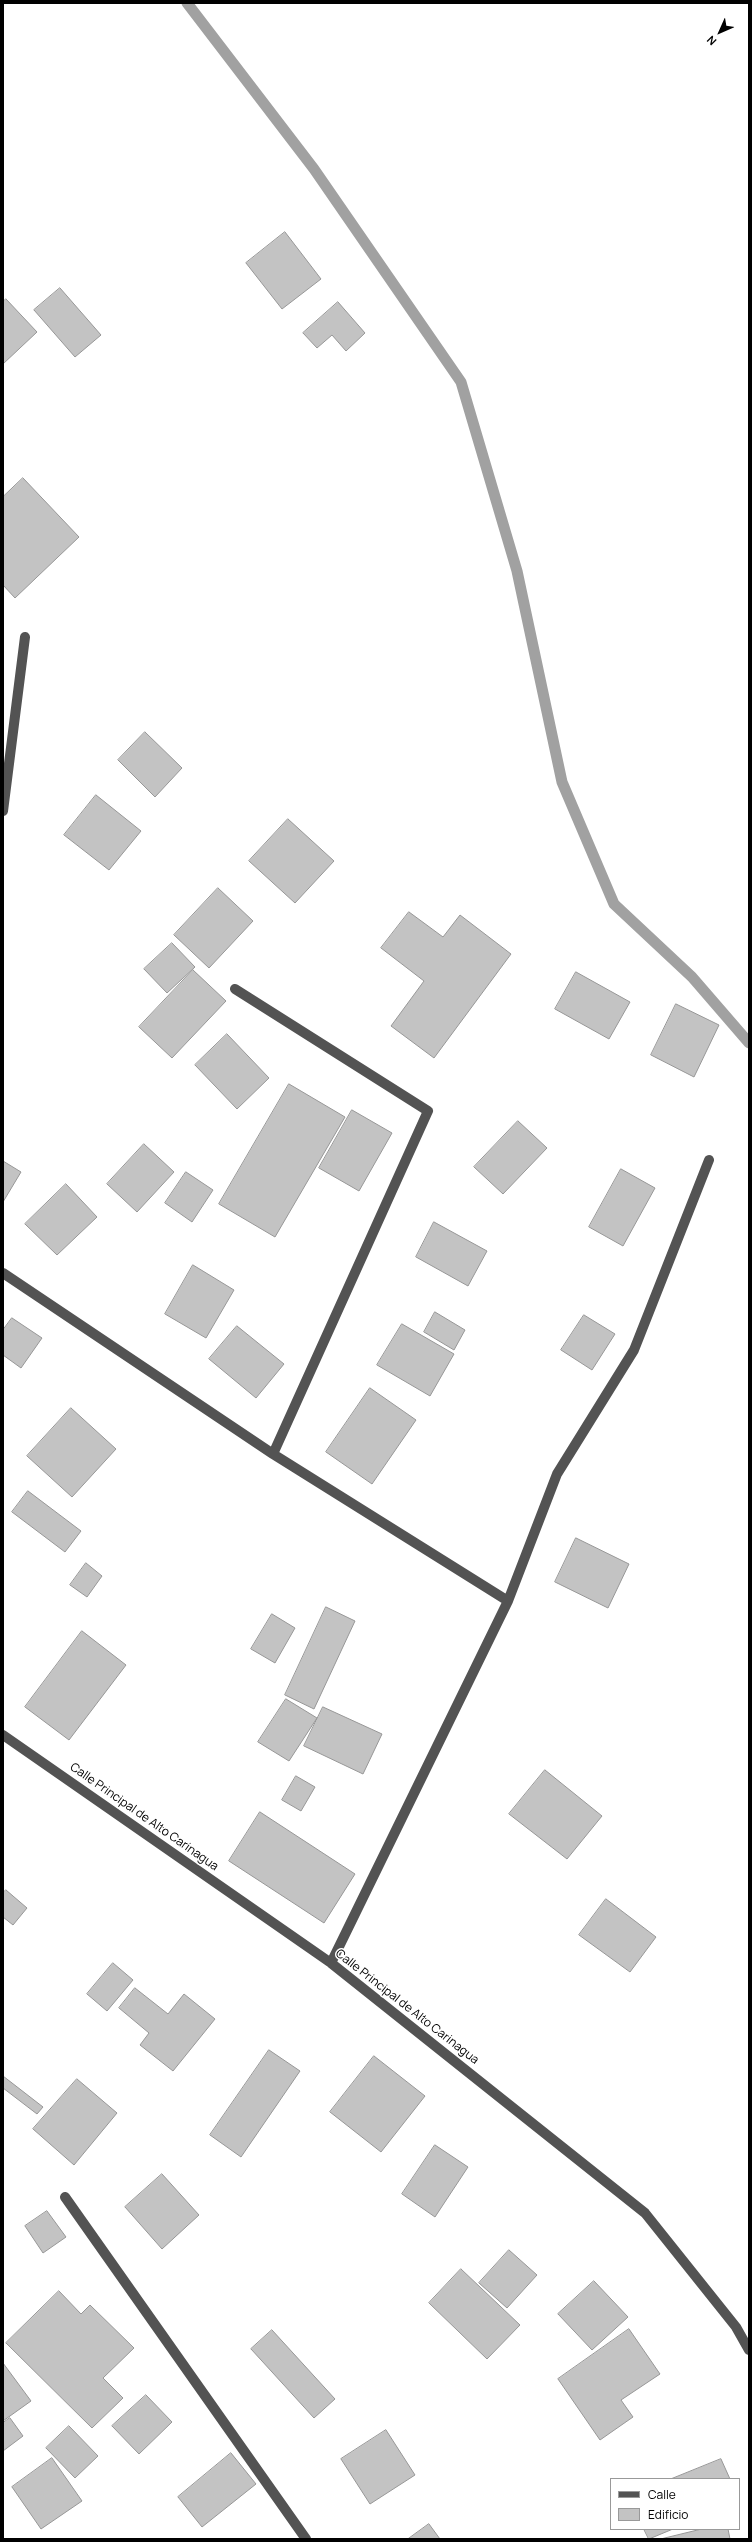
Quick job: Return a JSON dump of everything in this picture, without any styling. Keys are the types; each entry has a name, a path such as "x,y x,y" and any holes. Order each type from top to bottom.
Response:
{"street":[{"path":"3,812 25,637"},
{"path":"235,989 428,1111 273,1454"},
{"path":"331,1963 508,1601 557,1474 634,1350 709,1160"},
{"path":"3,1273 273,1454 508,1601"},
{"name":"Calle Principal de Alto Carinagua","path":"3,1735 331,1963 645,2213 736,2327 749,2350"},
{"path":"65,2197 306,2539"}],"building":[{"path":"285,232 321,279 282,309 246,263"},
{"path":"60,288 101,335 75,357 34,310"},
{"path":"6,299 37,332 3,364 3,302"},
{"path":"338,302 365,333 346,351 332,335 317,348 303,333"},
{"path":"23,478 79,537 15,598 3,585 3,497"},
{"path":"145,732 182,768 155,797 118,760"},
{"path":"96,795 141,831 109,870 64,835"},
{"path":"288,819 334,861 295,903 249,861"},
{"path":"218,888 253,921 209,968 174,935"},
{"path":"409,912 443,937 460,915 511,954 434,1058 391,1026 424,981 381,948"},
{"path":"172,943 195,967 167,993 144,969"},
{"path":"193,970 226,1001 172,1058 139,1027"},
{"path":"576,972 630,1002 609,1039 555,1009"},
{"path":"676,1004 719,1025 694,1077 651,1055"},
{"path":"227,1034 269,1078 237,1109 195,1065"},
{"path":"289,1084 345,1117 275,1237 219,1204"},
{"path":"352,1110 392,1133 359,1191 319,1168"},
{"path":"518,1121 547,1148 503,1194 474,1167"},
{"path":"144,1144 174,1172 137,1212 107,1184"},
{"path":"3,1161 21,1172 3,1202"},
{"path":"621,1169 655,1188 623,1246 589,1227"},
{"path":"186,1172 213,1190 192,1222 165,1203"},
{"path":"66,1184 97,1217 57,1255 25,1224"},
{"path":"434,1222 487,1251 468,1286 416,1257"},
{"path":"193,1265 234,1290 206,1338 165,1314"},
{"path":"435,1312 465,1330 454,1350 424,1332"},
{"path":"584,1315 615,1334 592,1370 561,1350"},
{"path":"12,1318 42,1338 21,1368 3,1355 3,1330"},
{"path":"402,1324 454,1354 430,1396 377,1365"},
{"path":"237,1326 284,1364 256,1398 209,1359"},
{"path":"370,1388 416,1420 372,1484 326,1452"},
{"path":"71,1408 116,1449 72,1497 27,1456"},
{"path":"28,1491 81,1531 65,1552 12,1512"},
{"path":"576,1538 629,1564 608,1608 555,1582"},
{"path":"86,1563 102,1576 87,1597 70,1585"},
{"path":"326,1607 355,1621 314,1709 285,1695"},
{"path":"272,1614 295,1628 275,1663 251,1649"},
{"path":"82,1631 126,1665 69,1740 25,1707"},
{"path":"286,1699 317,1718 289,1761 258,1742"},
{"path":"323,1707 382,1734 363,1774 304,1746"},
{"path":"545,1770 602,1816 567,1859 509,1814"},
{"path":"296,1776 315,1787 301,1811 282,1800"},
{"path":"260,1812 355,1874 324,1923 229,1861"},
{"path":"6,1890 27,1908 13,1925 3,1917 3,1893"},
{"path":"606,1899 656,1937 630,1972 579,1935"},
{"path":"113,1963 133,1980 107,2011 87,1994"},
{"path":"135,1988 168,2014 184,1994 215,2019 173,2071 140,2045 149,2033 119,2008"},
{"path":"269,2050 300,2071 241,2157 210,2135"},
{"path":"374,2056 425,2096 381,2152 330,2112"},
{"path":"3,2076 43,2107 37,2114 3,2088"},
{"path":"77,2079 117,2113 74,2165 33,2129"},
{"path":"435,2145 468,2167 435,2217 402,2194"},
{"path":"162,2174 199,2215 162,2249 125,2207"},
{"path":"47,2211 66,2237 43,2253 25,2226"},
{"path":"509,2250 537,2275 507,2308 479,2283"},
{"path":"461,2269 520,2325 487,2359 429,2303"},
{"path":"594,2281 628,2317 592,2350 558,2314"},
{"path":"59,2291 81,2314 90,2305 134,2348 103,2378 123,2398 92,2428 6,2343"},
{"path":"629,2329 660,2374 621,2400 633,2417 600,2440 558,2379"},
{"path":"272,2330 335,2399 314,2418 251,2349"},
{"path":"3,2363 31,2401 3,2421"},
{"path":"146,2395 172,2422 139,2454 112,2426"},
{"path":"10,2418 23,2436 3,2451 3,2423"},
{"path":"69,2426 98,2456 75,2478 46,2448"},
{"path":"386,2430 415,2475 370,2504 341,2459"},
{"path":"231,2453 256,2484 202,2527 178,2497"},
{"path":"52,2458 82,2501 41,2529 12,2487"},
{"path":"721,2459 730,2478 674,2478"},
{"path":"429,2524 440,2539 408,2539"},
{"path":"644,2530 671,2530 649,2539"},
{"path":"698,2530 728,2530 730,2539 661,2539"}],"waterway":[{"path":"187,3 314,169 461,382 517,571 562,782 614,904 692,977 749,1043"}]}
